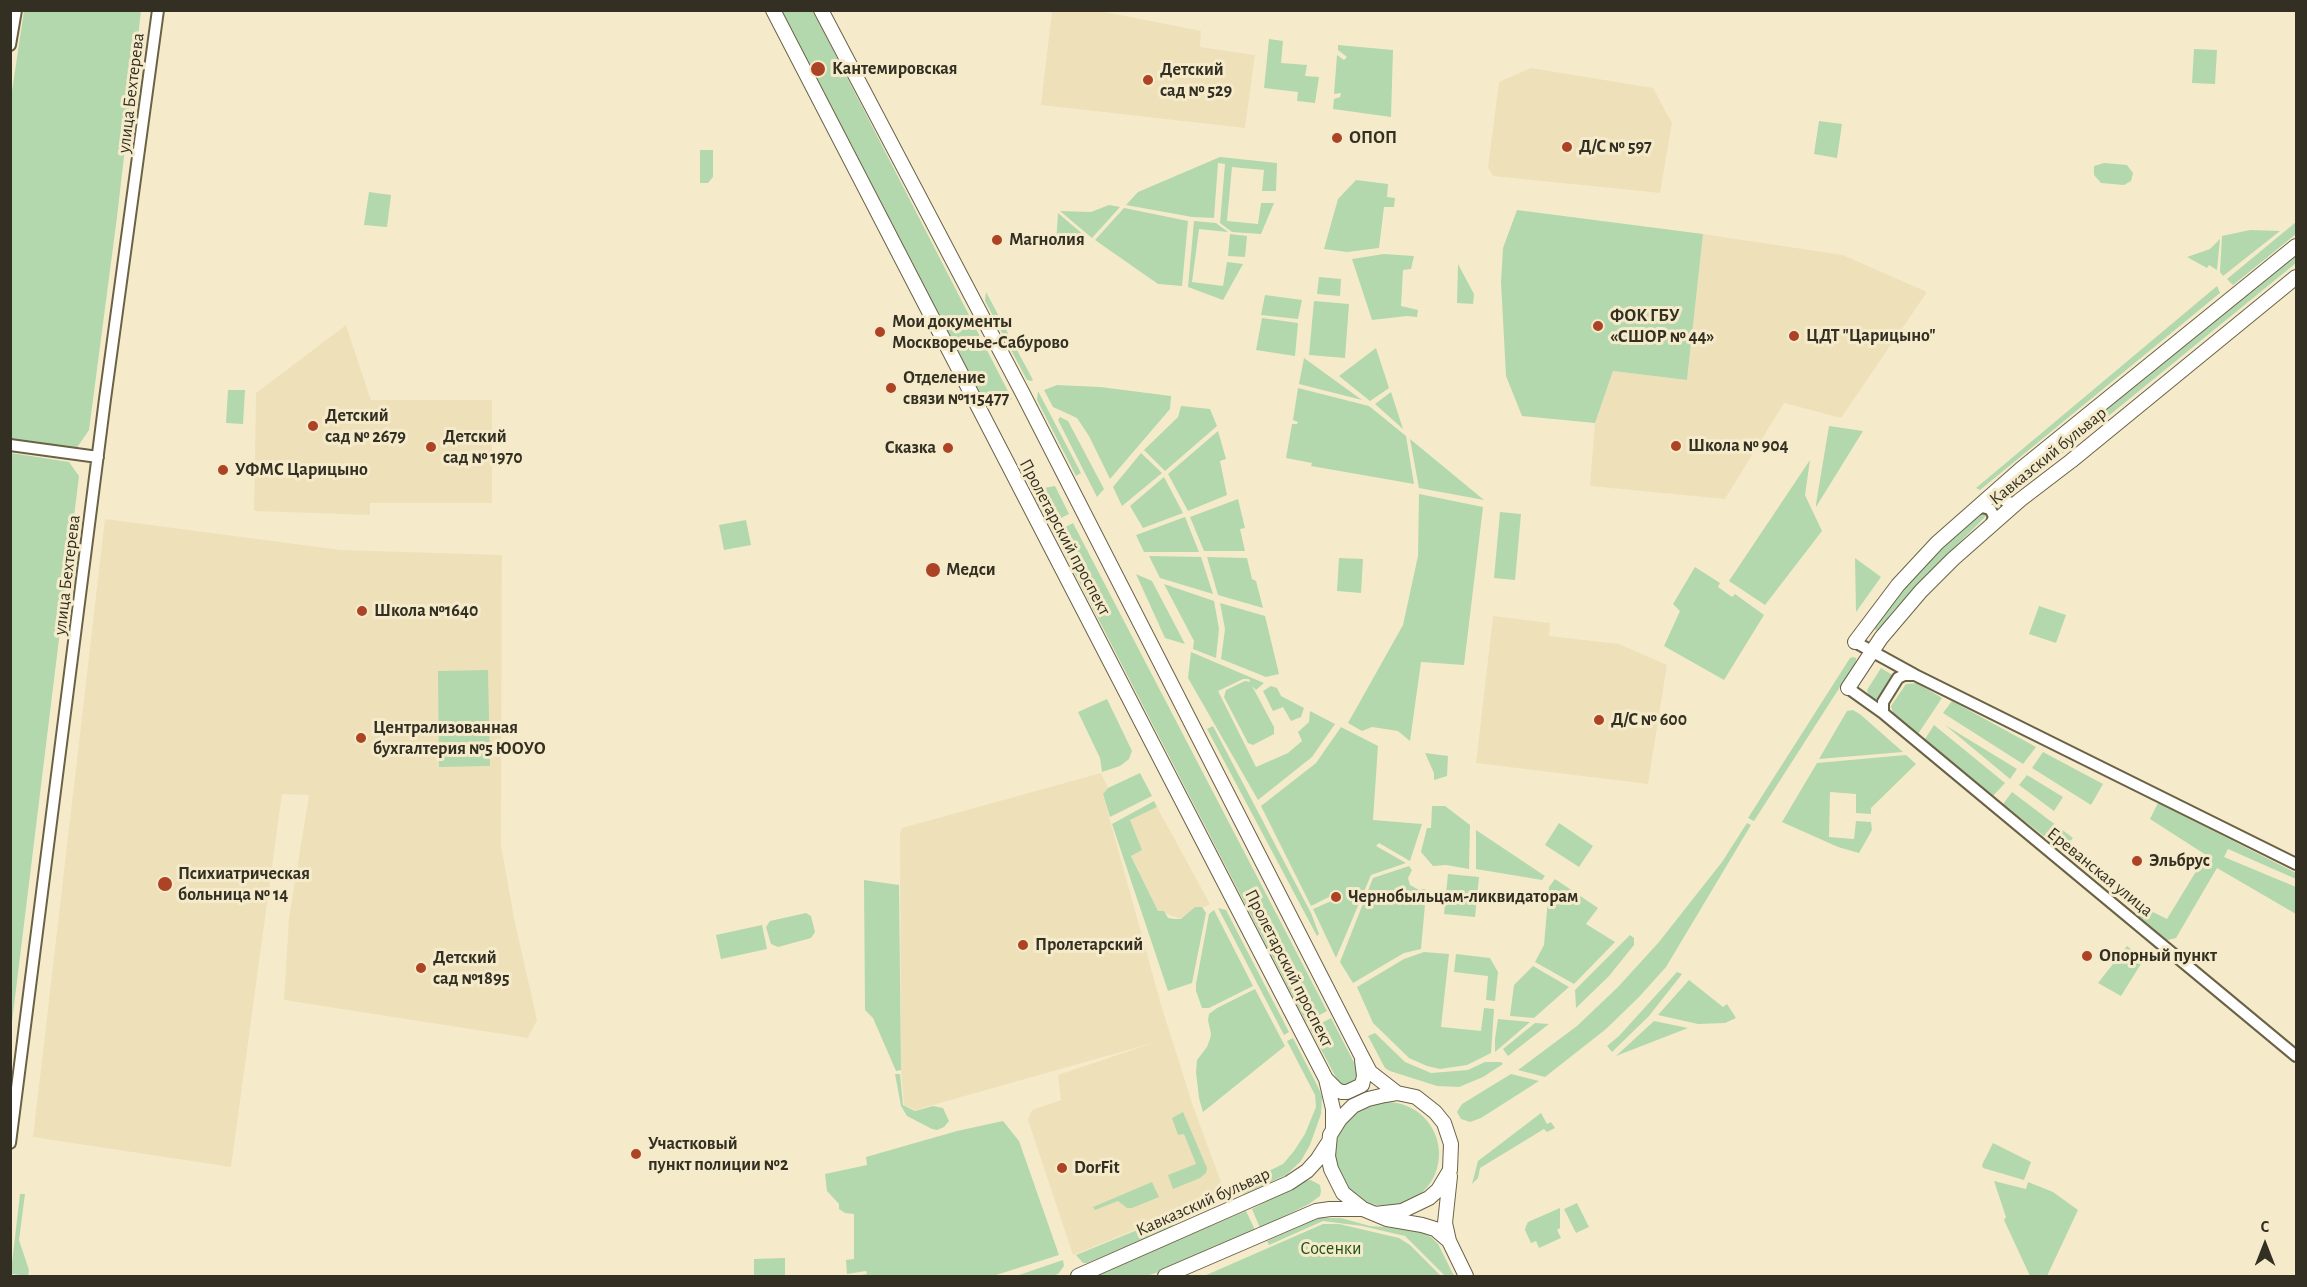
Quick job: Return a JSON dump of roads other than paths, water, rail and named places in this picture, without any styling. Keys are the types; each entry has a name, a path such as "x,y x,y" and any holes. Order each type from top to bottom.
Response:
{"main road":[{"name":"Пролетарский проспект","path":"773,10 1326,1079 1333,1110 1331,1135"},
{"name":"Пролетарский проспект","path":"821,10 1023,394 1370,1072 1397,1094"},
{"name":"Кавказский бульвар","path":"1855,642 1898,585 1937,543 2004,484 2296,246"},
{"name":"Кавказский бульвар","path":"1848,688 1872,651 1921,591 1953,559 2020,500 2296,277"},
{"name":"Пролетарский проспект","path":"1326,1079 1342,1092 1362,1085 1364,1076 1361,1055"},
{"path":"1449,1241 1435,1229 1387,1219 1369,1212 1343,1193 1334,1178 1328,1156 1331,1135 1345,1113 1357,1104 1375,1097 1397,1094 1416,1097 1435,1112 1444,1123 1451,1144 1450,1183 1444,1216 1449,1241 1466,1276"},
{"name":"Кавказский бульвар","path":"1078,1276 1289,1183 1312,1166 1331,1135"},
{"path":"1165,1276 1316,1211 1330,1209 1369,1212 1402,1211 1424,1202 1438,1190 1450,1170"}],"street":[{"path":"10,45 16,10"},
{"name":"улица Бехтерева","path":"10,1143 158,10"},
{"path":"10,445 98,457"},
{"path":"2004,484 2001,490 2005,501 2013,503 2020,500"},
{"path":"1975,510 1982,507 1990,509 1994,519 1991,526"},
{"path":"1855,642 1915,675 2296,864"},
{"path":"1882,713 1883,702 1898,678 1904,675 1915,675"},
{"name":"Ереванская улица","path":"1848,688 1882,713 2296,1056"}],"place":[{"name":"Кантемировская","path":"818,69"},
{"name":"Детский сад № 529","path":"1148,80"},
{"name":"ОПОП","path":"1337,138"},
{"name":"Д/C № 597","path":"1567,147"},
{"name":"Магнолия","path":"997,240"},
{"name":"ФОК ГБУ «СШОР № 44»","path":"1598,326"},
{"name":"Мои документы Москворечье-Сабурово","path":"880,332"},
{"name":"ЦДТ \"Царицыно\"","path":"1794,336"},
{"name":"Отделение связи №115477","path":"891,388"},
{"name":"Детский сад № 2679","path":"313,426"},
{"name":"Школа № 904","path":"1676,446"},
{"name":"Детский сад № 1970","path":"431,447"},
{"name":"Сказка","path":"948,448"},
{"name":"УФМС Царицыно","path":"223,470"},
{"name":"Медси","path":"933,570"},
{"name":"Школа №1640","path":"362,611"},
{"name":"Д/C № 600","path":"1599,720"},
{"name":"Централизованная бухгалтерия №5 ЮОУО","path":"361,738"},
{"name":"Эльбрус","path":"2137,861"},
{"name":"Психиатрическая больница № 14","path":"165,884"},
{"name":"Чернобыльцам-ликвидаторам","path":"1336,897"},
{"name":"Пролетарский","path":"1023,945"},
{"name":"Опорный пункт","path":"2087,956"},
{"name":"Детский сад №1895","path":"421,968"},
{"name":"Участковый пункт полиции №2","path":"636,1154"},
{"name":"DorFit","path":"1062,1168"}],"park label":[{"name":"Сосенки","path":"1331,1249"}]}
